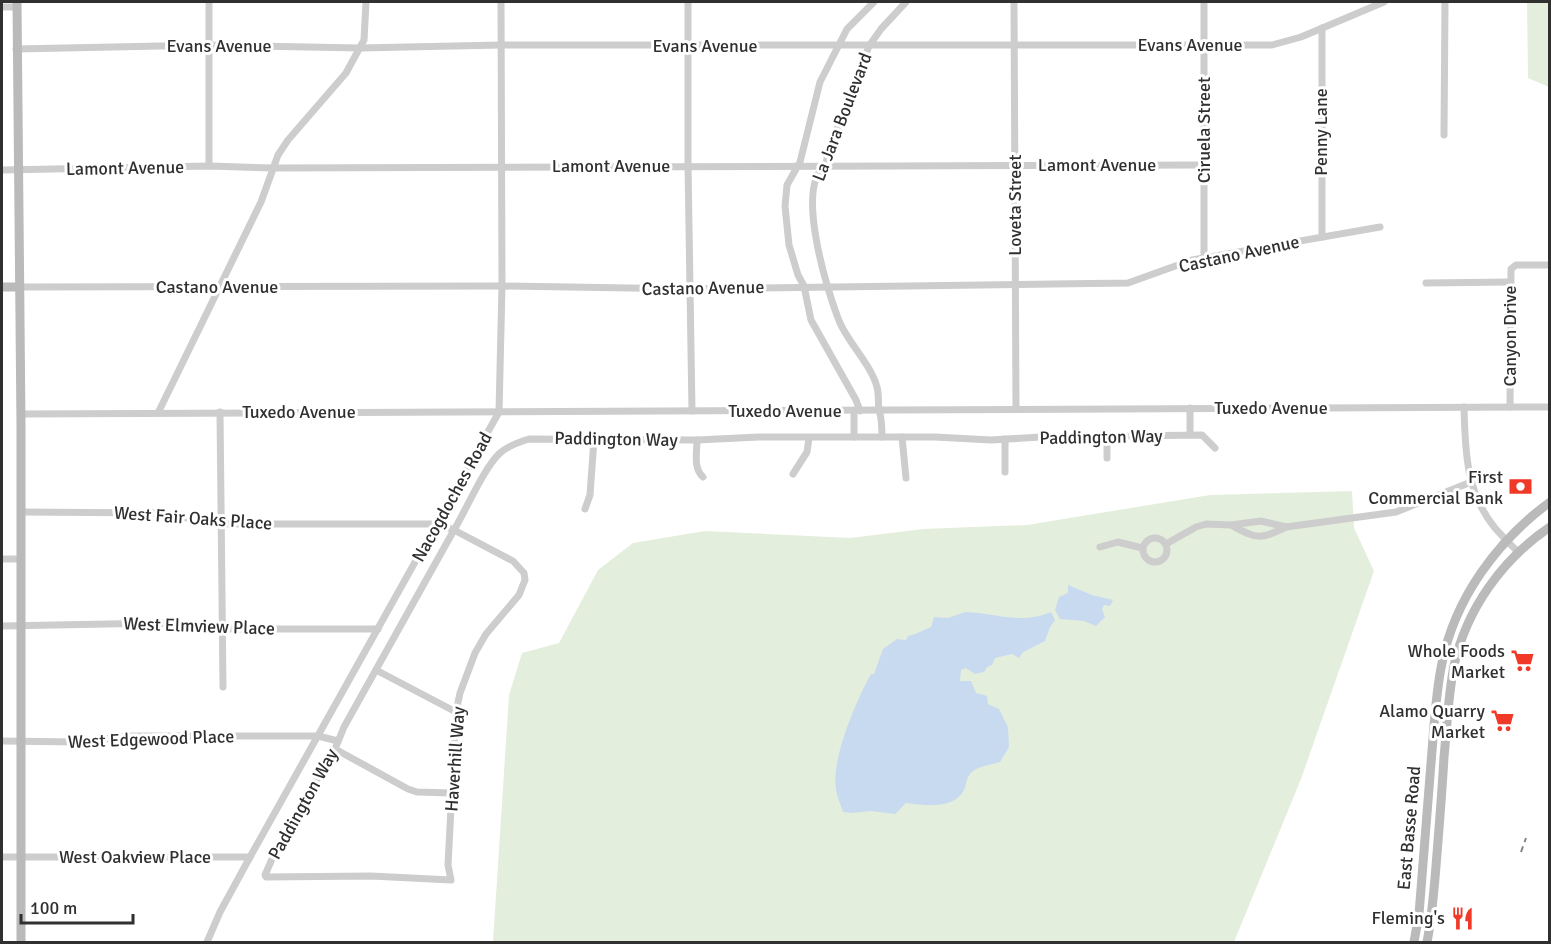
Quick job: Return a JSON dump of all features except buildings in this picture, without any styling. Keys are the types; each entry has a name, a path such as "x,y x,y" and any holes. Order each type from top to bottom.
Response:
{"main road":[{"path":"17,4 21,414 21,942"},
{"path":"2,287 19,287"},
{"name":"East Basse Road","path":"1414,942 1419,914 1436,707 1446,646 1461,608 1477,579 1526,520 1550,502"},
{"name":"East Basse Road","path":"1427,942 1433,903 1448,708 1455,663 1469,621 1490,585 1518,552 1550,527"},
{"path":"1436,707 1448,708"}],"street":[{"path":"209,2 209,166"},
{"path":"158,413 221,287 261,202 273,168 288,140 346,73 360,48 364,40 366,2"},
{"name":"Nacogdoches Road","path":"207,942 220,912 250,857 499,412 502,286 501,2"},
{"path":"688,2 692,411"},
{"name":"La Jara Boulevard","path":"857,411 856,400 811,320 804,286 798,275 789,245 785,206 787,185 802,157 806,132 820,82 847,29 874,2"},
{"name":"La Jara Boulevard","path":"882,437 882,415 879,411 877,387 840,322 815,239 812,210 813,190 820,171 826,165 828,152 869,46 880,29 906,2"},
{"name":"Loveta Street","path":"1014,2 1016,408"},
{"name":"Ciruela Street","path":"1204,2 1204,258"},
{"name":"Evans Avenue","path":"16,49 209,45 360,48 501,45 688,47 1272,45 1301,37 1384,2"},
{"path":"1444,135 1445,2"},
{"path":"2,7 17,4"},
{"name":"Penny Lane","path":"1322,28 1322,237"},
{"name":"Lamont Avenue","path":"2,170 209,166 273,168 1204,165"},
{"name":"Castano Avenue","path":"19,287 502,286 690,289 1128,283 1192,260 1380,226"},
{"name":"Canyon Drive","path":"1510,407 1511,269 1516,265 1550,265"},
{"path":"1426,283 1510,282"},
{"path":"1464,407 1466,461 1471,482 1486,515 1518,552"},
{"name":"Tuxedo Avenue","path":"21,414 1550,407"},
{"path":"1190,408 1190,435"},
{"path":"854,438 857,411"},
{"path":"220,412 223,687"},
{"name":"Paddington Way","path":"266,877 266,870 276,850 337,745 376,670 492,462 503,451 519,442 530,439 697,440 759,437 1005,440 1202,435 1215,448"},
{"path":"902,437 906,478"},
{"path":"1107,437 1107,458"},
{"path":"793,474 807,452 809,438"},
{"path":"585,509 590,495 594,439"},
{"path":"697,440 696,467 703,477"},
{"path":"1005,440 1005,472"},
{"path":"1231,525 1252,537 1267,536 1286,527 1396,512 1471,482"},
{"name":"West Fair Oaks Place","path":"21,512 159,513 221,524 437,524"},
{"path":"1166,544 1196,527 1216,524 1231,525 1261,521 1286,527"},
{"name":"Haverhill Way","path":"266,877 371,876 451,880 448,865 456,712 466,672 475,653 493,624 519,595 525,580 524,573 513,561 454,530 437,524"},
{"path":"1152,537 1160,538 1166,544 1166,556 1156,562 1145,557 1142,548 1145,542 1152,537"},
{"path":"1100,547 1118,542 1142,548"},
{"path":"2,559 21,559"},
{"name":"West Elmview Place","path":"2,626 160,622 222,629 378,629"},
{"path":"376,670 456,712"},
{"name":"West Edgewood Place","path":"2,741 78,742 130,736 318,736 337,745 408,789 417,792 452,793"},
{"name":"West Oakview Place","path":"2,856 250,857"}],"green space":[{"path":"1527,2 1549,2 1549,87 1528,78"},
{"path":"1352,491 1354,528 1374,571 1301,779 1234,942 493,942 509,695 522,653 559,643 598,570 633,543 705,531 850,538 923,529 1027,525 1210,495"}],"water":[{"path":"1068,585 1092,595 1113,600 1110,606 1104,605 1102,609 1105,617 1096,626 1084,621 1060,619 1055,610 1059,597 1068,593"},
{"path":"965,612 1029,618 1051,612 1055,620 1045,641 1023,652 1019,658 1012,654 995,658 992,665 984,672 975,674 966,668 961,670 960,681 971,681 976,693 987,696 988,704 999,709 1008,727 1009,747 1000,762 973,771 963,792 952,802 937,805 906,803 895,814 871,811 843,812 835,777 837,762 858,699 871,674 874,674 883,649 897,639 906,640 908,636 931,627 934,617 948,618"}],"railway":[{"path":"1521,852 1526,838"}],"place":[{"name":"First Commercial Bank","path":"1521,487"},
{"name":"Whole Foods Market","path":"1523,661"},
{"name":"Alamo Quarry Market","path":"1503,721"},
{"name":"Fleming's","path":"1463,918"}]}
